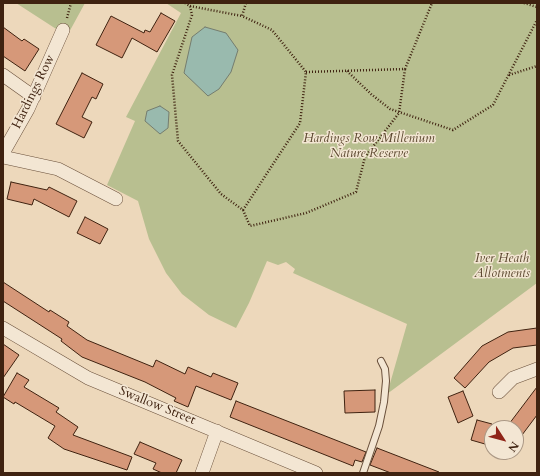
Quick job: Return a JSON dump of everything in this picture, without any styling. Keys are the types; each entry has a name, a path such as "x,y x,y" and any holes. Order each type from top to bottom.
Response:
{"street":[{"name":"Hardings Row","path":"3,153 34,97 63,30"},
{"path":"3,75 34,97"},
{"path":"3,157 58,169 116,199"},
{"name":"Swallow Street","path":"3,328 88,378 316,473"},
{"path":"499,392 513,378 537,369"},
{"path":"202,473 217,431"}],"lane":[{"path":"363,473 379,426 384,402 386,381 385,369 381,361"}],"path":[{"path":"185,3 190,6 242,16 272,30 306,72 300,123 243,210"},
{"path":"242,16 246,3"},
{"path":"190,6 192,15 172,75 178,140 221,194 243,210 250,226 306,213 356,192 365,156 399,112 404,69 432,3"},
{"path":"524,3 537,7"},
{"path":"347,71 371,94 390,109 453,130 493,105 537,20"},
{"path":"508,75 537,66"},
{"path":"306,72 404,69"}],"green space":[{"path":"16,3 85,3 67,36"},
{"name":"Hardings Row Millenium Nature Reserve","path":"166,3 537,3 537,283 387,394 407,324 293,273 295,269 286,262 278,265 267,261 249,303 236,328 209,315 182,294 166,273 149,239 138,201 107,185 135,121 126,117 181,13"}],"water":[{"path":"205,27 226,33 238,50 231,72 219,89 208,96 184,73 192,37"},
{"path":"160,106 169,112 168,128 160,134 145,121 147,111"}],"building":[{"path":"161,13 175,21 157,52 132,38 122,58 96,45 111,16 144,33 145,30 150,32"},
{"path":"3,27 22,41 24,39 39,49 25,71 3,56"},
{"path":"82,73 103,84 96,99 92,97 82,117 92,122 84,138 56,124"},
{"path":"11,182 47,190 49,187 77,201 69,217 34,199 32,205 7,199"},
{"path":"85,217 108,229 100,244 77,233"},
{"path":"3,282 49,312 50,310 69,322 67,326 87,340 153,367 156,360 185,374 188,367 211,377 213,373 238,383 231,400 196,386 188,407 174,401 176,398 145,382 82,357 61,341 62,339 3,301"},
{"path":"537,328 537,345 513,348 489,362 465,388 454,378 482,346 508,332"},
{"path":"3,344 19,355 3,378"},
{"path":"17,373 29,380 24,387 59,408 56,412 78,427 73,435 132,457 127,470 64,449 48,438 55,426 15,402 14,404 3,397"},
{"path":"537,387 537,415 524,432 524,420 512,420"},
{"path":"375,390 375,412 345,413 344,391"},
{"path":"463,391 473,416 458,423 448,397"},
{"path":"236,401 366,452 362,462 355,460 353,466 230,417"},
{"path":"477,420 484,422 484,444 471,440"},
{"path":"140,442 182,460 176,473 162,473 153,469 156,463 134,454"},
{"path":"377,448 439,473 391,473 370,465"}],"park label":[{"name":"Iver Heath Allotments","path":"502,266"}]}
